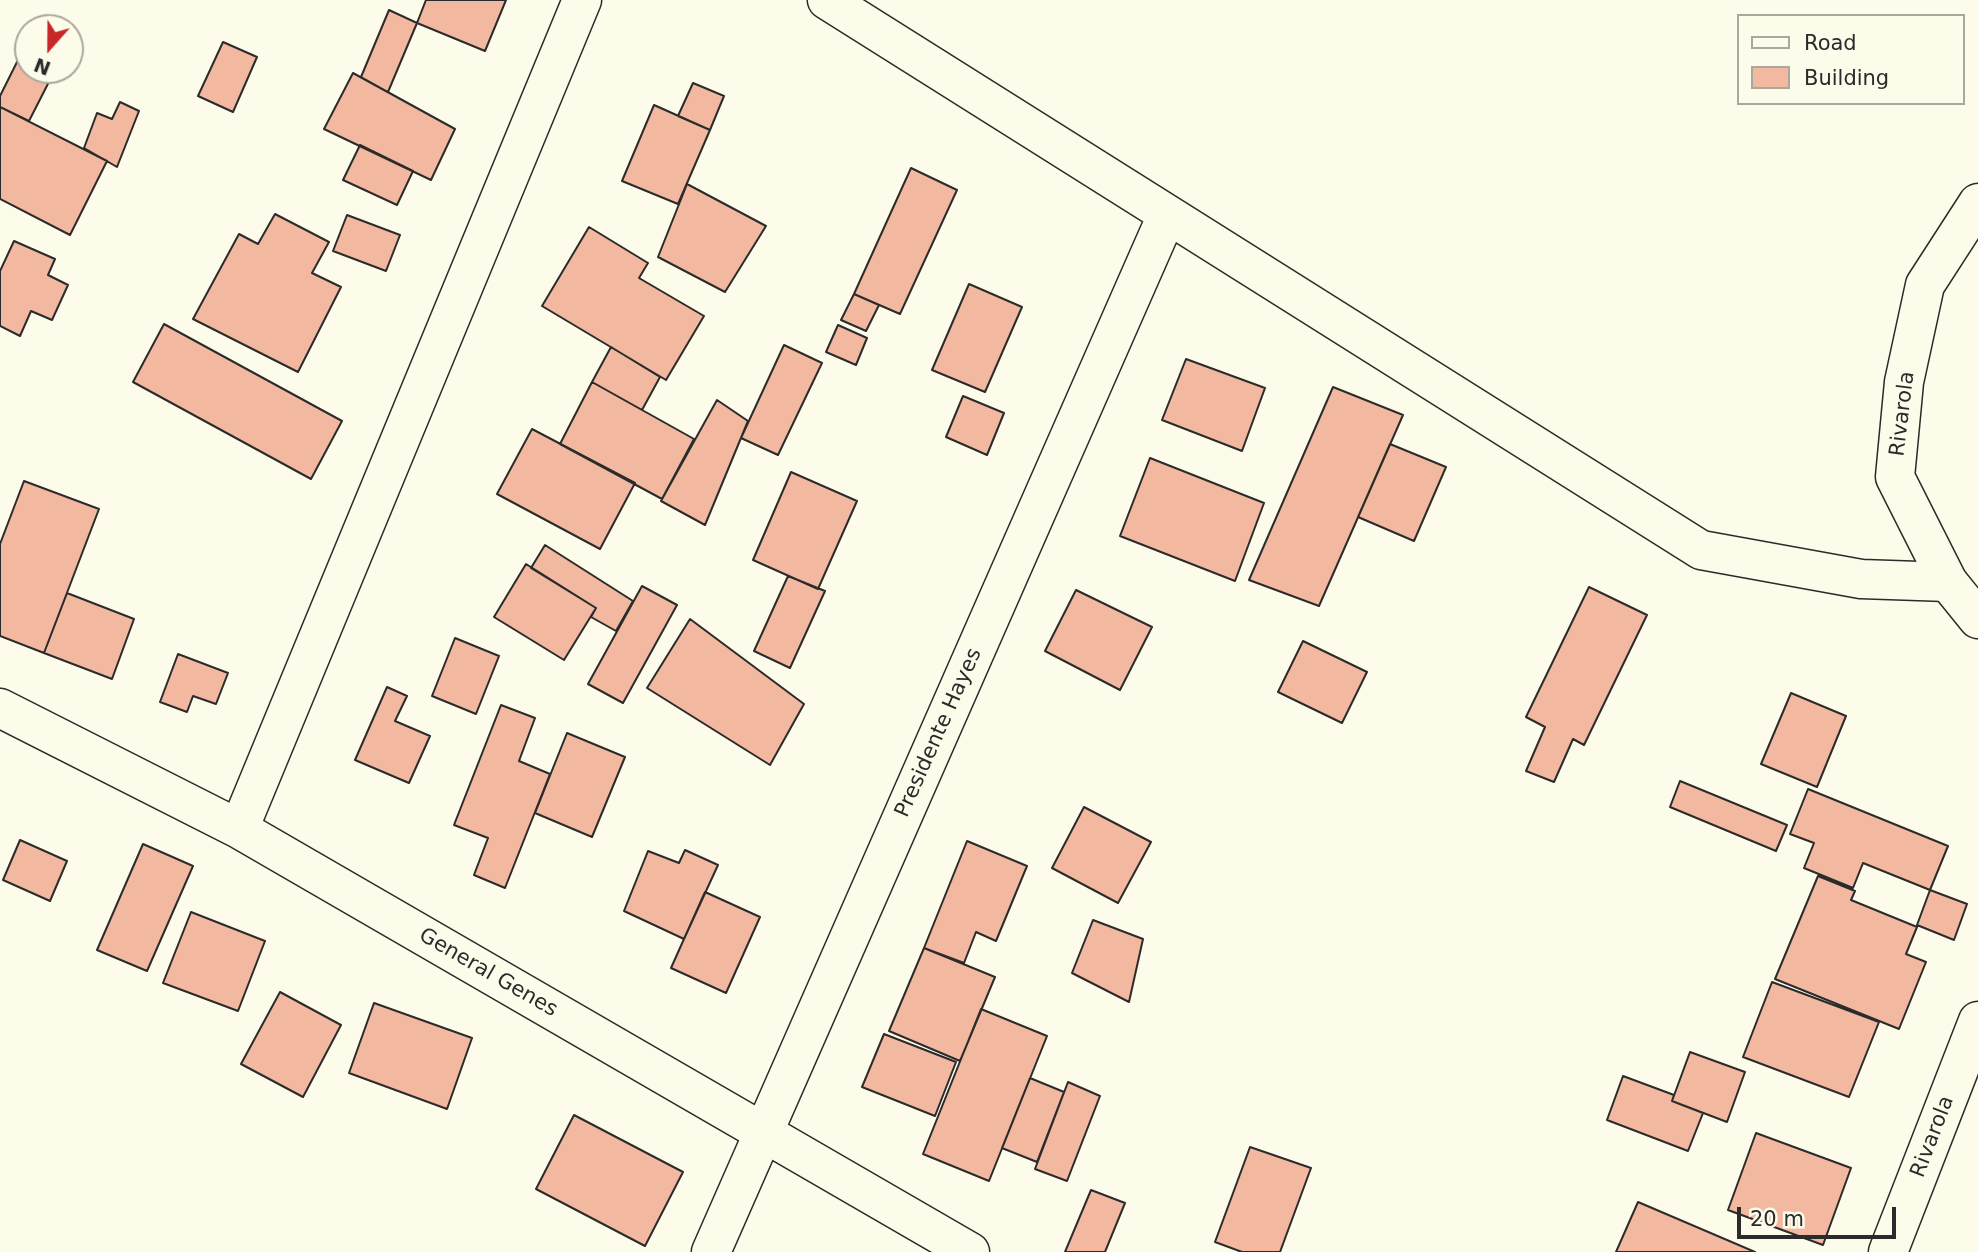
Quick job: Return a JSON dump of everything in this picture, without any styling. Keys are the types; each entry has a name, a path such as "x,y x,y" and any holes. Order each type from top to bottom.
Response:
{"street":[{"path":"239,829 582,0"},
{"path":"827,0 1701,550 1861,579 1948,582"},
{"name":"Rivarola","path":"1978,204 1925,285 1905,382 1895,477 1948,582 1978,619"},
{"name":"Presidente Hayes","path":"711,1252 1167,215"},
{"name":"General Genes","path":"0,708 239,829 970,1252"},
{"name":"Rivarola","path":"1888,1252 1978,1021"}],"building":[{"path":"426,0 506,0 485,51 417,23"},
{"path":"389,10 417,23 388,92 361,77"},
{"path":"223,42 257,57 233,112 198,96"},
{"path":"14,68 14,84 48,84 29,121 0,107 0,96"},
{"path":"353,73 455,129 431,180 324,129"},
{"path":"693,83 724,96 710,130 678,116"},
{"path":"120,102 139,111 117,167 84,148 97,113 112,119"},
{"path":"654,105 710,130 678,204 622,181"},
{"path":"0,107 107,161 70,235 0,199"},
{"path":"360,145 413,171 397,205 343,180"},
{"path":"911,168 957,190 900,314 854,294"},
{"path":"687,184 766,226 725,292 658,257"},
{"path":"275,214 329,242 312,273 341,287 298,372 193,319 239,234 258,244"},
{"path":"347,215 400,235 386,271 333,251"},
{"path":"589,227 648,263 639,278 704,316 666,380 542,306"},
{"path":"14,241 55,259 48,275 68,285 52,320 31,311 20,336 0,326 0,271"},
{"path":"969,284 1022,307 985,392 932,370"},
{"path":"854,294 879,305 866,331 841,320"},
{"path":"164,324 342,421 311,479 133,382"},
{"path":"838,325 867,338 856,365 826,352"},
{"path":"784,345 822,363 778,455 741,438"},
{"path":"611,347 660,377 642,410 592,382"},
{"path":"1186,359 1265,388 1242,451 1162,420"},
{"path":"592,382 694,439 662,499 560,444"},
{"path":"1333,387 1403,415 1319,606 1249,580"},
{"path":"963,396 1004,413 987,455 946,437"},
{"path":"717,400 748,421 705,525 661,501"},
{"path":"532,429 635,483 600,549 497,494"},
{"path":"1390,444 1446,467 1414,541 1358,517"},
{"path":"1150,458 1264,503 1235,581 1120,536"},
{"path":"791,472 857,501 818,589 753,560"},
{"path":"24,481 99,509 44,653 0,636 0,544"},
{"path":"545,545 633,601 616,631 591,617 596,608 531,568"},
{"path":"526,564 596,608 564,660 494,617"},
{"path":"788,576 825,591 790,668 754,651"},
{"path":"642,586 677,605 623,703 588,684"},
{"path":"1589,587 1647,615 1584,745 1573,739 1554,782 1526,771 1545,727 1526,717"},
{"path":"1076,590 1152,627 1120,690 1045,651"},
{"path":"67,593 134,619 112,679 44,653"},
{"path":"690,619 804,704 770,765 647,688"},
{"path":"455,638 499,656 476,714 432,696"},
{"path":"1303,641 1367,672 1342,723 1278,692"},
{"path":"178,654 228,673 216,704 193,696 187,712 160,702"},
{"path":"387,687 407,696 395,721 430,736 409,783 355,760"},
{"path":"1791,693 1846,716 1817,787 1761,764"},
{"path":"501,705 535,718 519,761 550,774 505,888 474,875 488,838 454,825"},
{"path":"567,733 625,757 592,837 535,813"},
{"path":"1680,781 1787,825 1776,851 1670,807"},
{"path":"1808,789 1948,846 1930,890 1863,863 1853,888 1804,868 1814,843 1790,834"},
{"path":"1084,807 1151,842 1118,903 1052,868"},
{"path":"20,840 67,861 50,901 3,880"},
{"path":"967,841 1027,866 996,941 976,932 964,963 924,948"},
{"path":"143,844 193,866 147,971 97,950"},
{"path":"685,850 718,865 684,939 624,911 648,851 679,863"},
{"path":"1818,876 1855,891 1851,900 1917,927 1906,954 1926,962 1899,1029 1775,979"},
{"path":"1930,890 1967,904 1954,940 1917,925"},
{"path":"705,892 760,917 726,993 671,968"},
{"path":"191,912 265,941 238,1011 163,983"},
{"path":"1093,920 1143,939 1129,1002 1072,973"},
{"path":"924,948 995,977 960,1061 889,1031"},
{"path":"1772,982 1879,1022 1849,1097 1743,1057"},
{"path":"280,992 341,1025 303,1097 241,1064"},
{"path":"374,1003 472,1038 447,1109 349,1073"},
{"path":"981,1009 1047,1036 989,1181 923,1154"},
{"path":"884,1034 956,1062 935,1116 862,1087"},
{"path":"1690,1052 1745,1072 1727,1122 1672,1101"},
{"path":"1623,1076 1674,1095 1672,1101 1703,1113 1688,1151 1607,1120"},
{"path":"1030,1078 1064,1092 1037,1162 1002,1148"},
{"path":"1068,1082 1100,1096 1067,1181 1035,1169"},
{"path":"574,1115 683,1172 645,1246 536,1189"},
{"path":"1756,1133 1851,1168 1823,1245 1728,1210"},
{"path":"1250,1147 1311,1168 1280,1252 1242,1252 1215,1242"},
{"path":"1091,1190 1125,1203 1105,1252 1065,1252"},
{"path":"1638,1202 1755,1252 1616,1252"}]}
